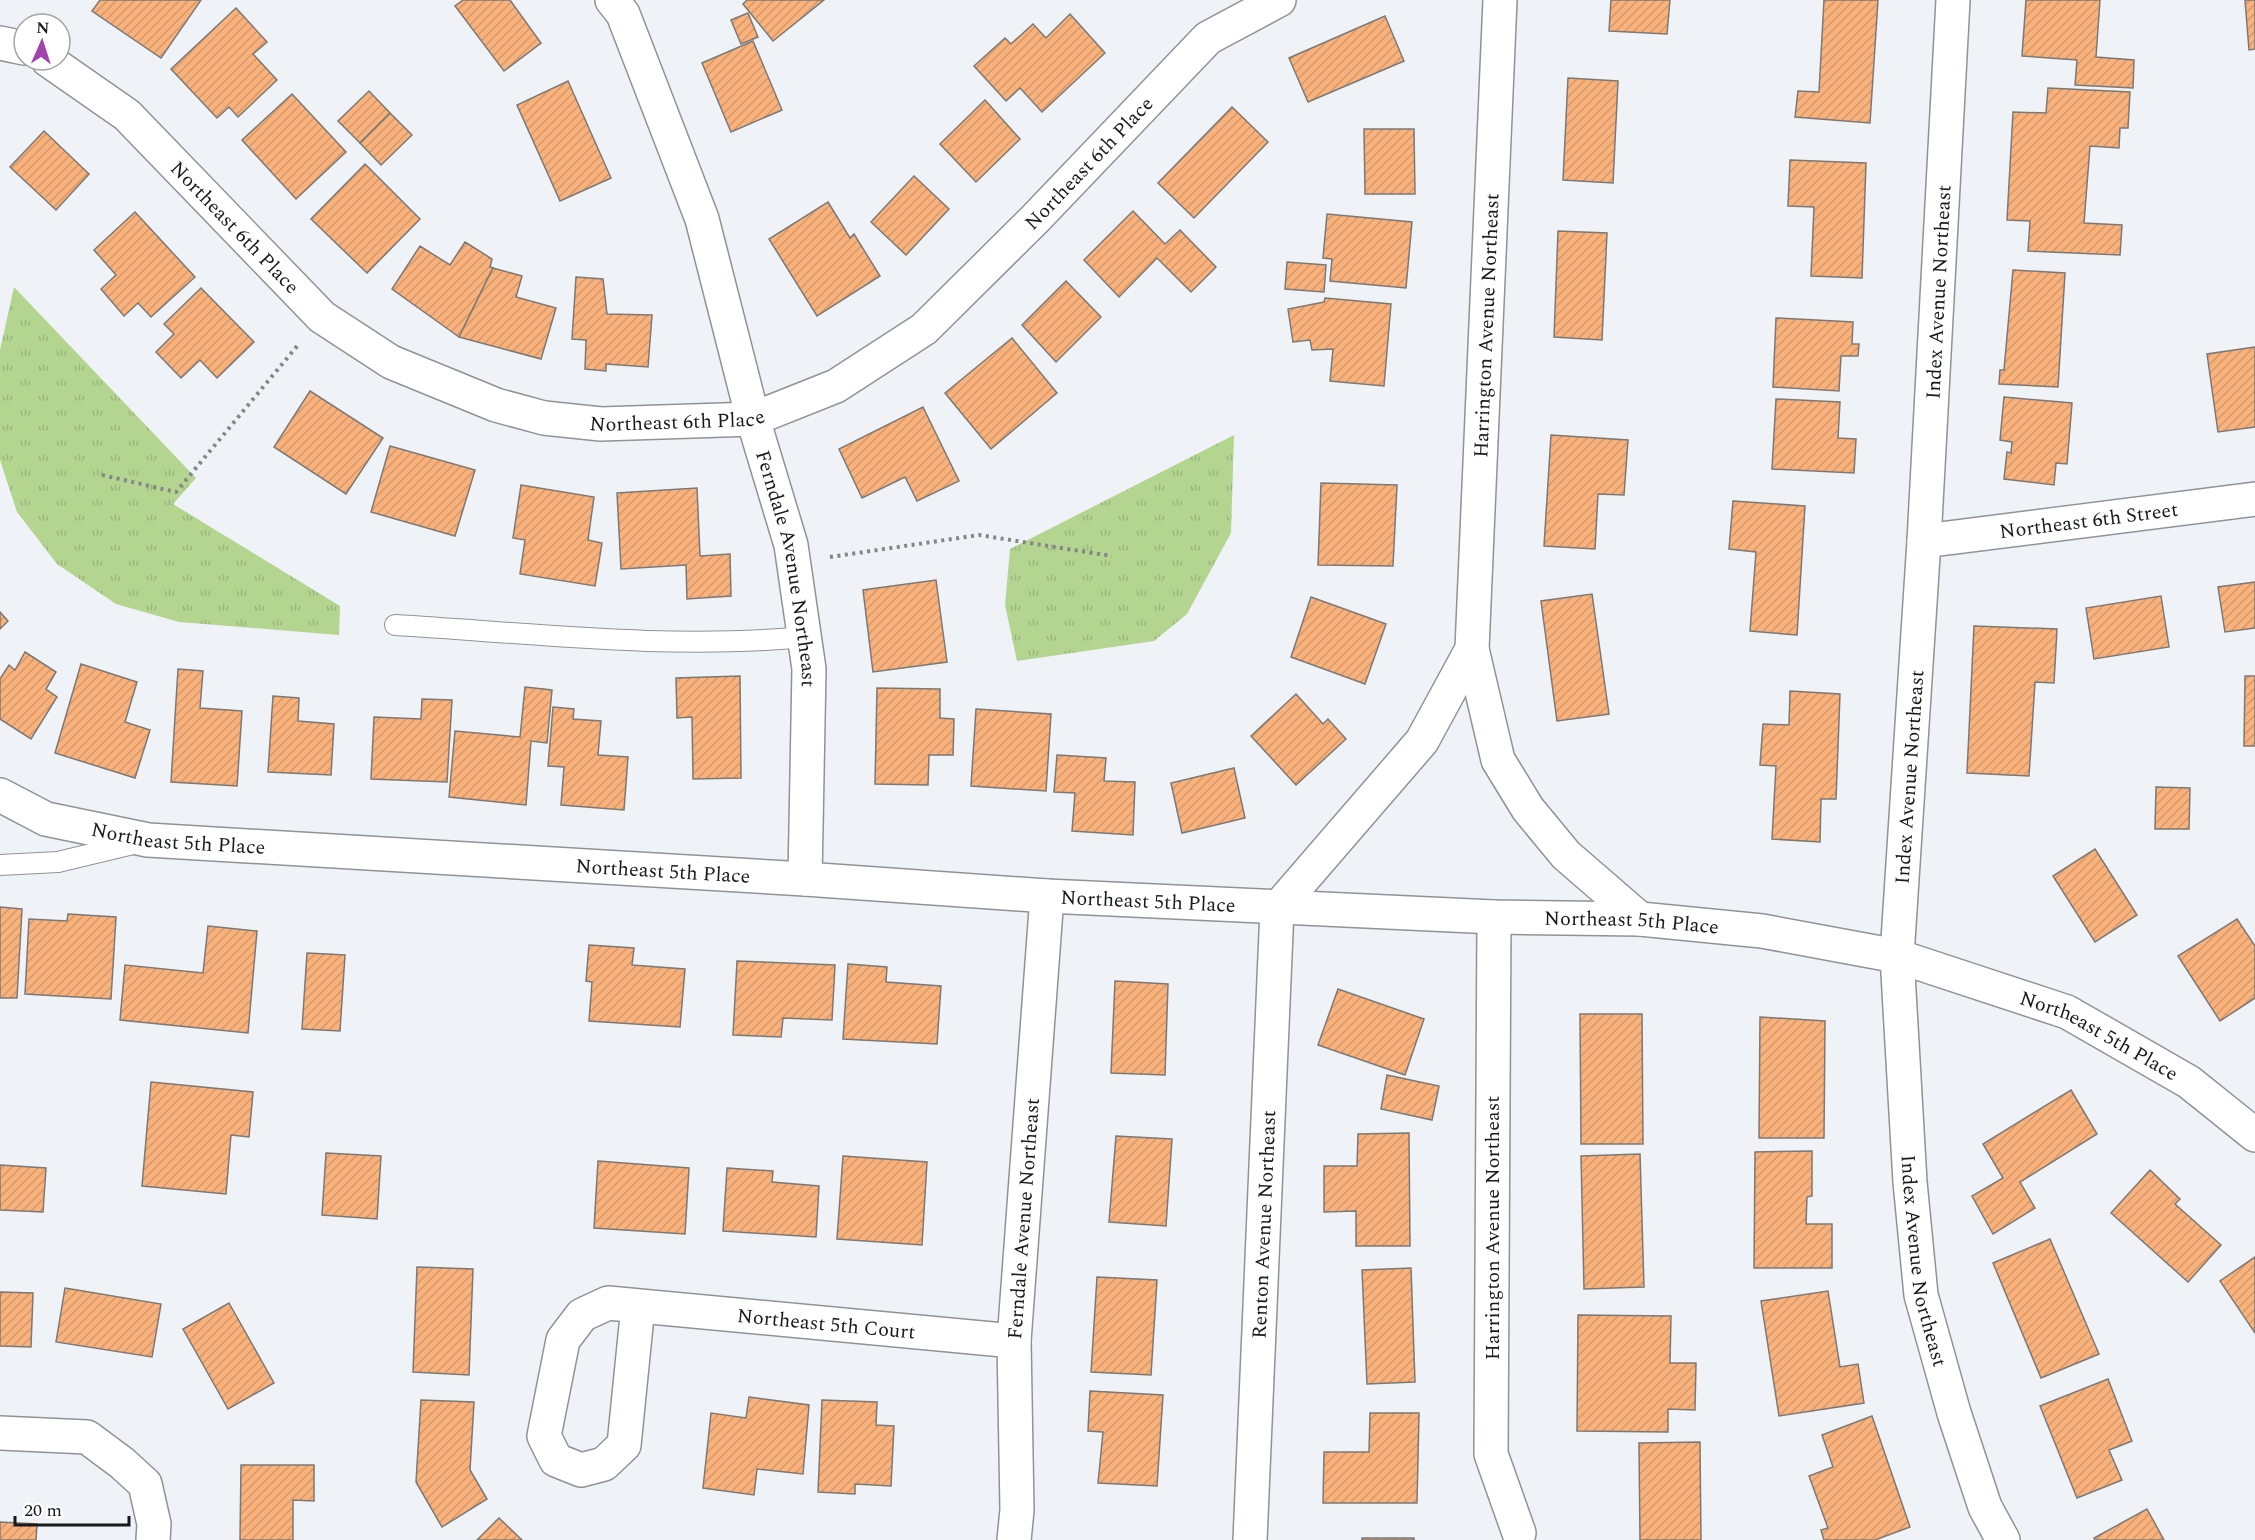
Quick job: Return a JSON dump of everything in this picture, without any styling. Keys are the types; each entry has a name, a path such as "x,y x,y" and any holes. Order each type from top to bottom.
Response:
{"street":[{"name":"Northeast 6th Place","path":"65,72 127,115 322,317 391,362 496,405 544,418 601,424 753,419 836,386 924,329 1035,219 1208,38 1279,0"},
{"name":"Harrington Avenue Northeast","path":"1500,0 1472,649 1498,760 1527,809 1566,855 1640,918"},
{"name":"Index Avenue Northeast","path":"1953,0 1924,541 1897,956 1910,1182 1921,1295 1954,1413 1986,1507 2003,1540"},
{"name":"Ferndale Avenue Northeast","path":"625,5 702,219 753,419 791,544 809,669 805,879"},
{"name":"Northeast 6th Street","path":"1924,541 2255,500"},
{"name":"Harrington Avenue Northeast","path":"1277,909 1422,741 1472,649"},
{"name":"Northeast 5th Place","path":"0,795 46,819 148,840 1277,909 1494,917 1640,918 1762,931 1897,956 2067,1012 2189,1082 2255,1135"},
{"name":"Ferndale Avenue Northeast","path":"1014,1540 1017,1510 1014,1341 1047,896"},
{"name":"Renton Avenue Northeast","path":"1250,1540 1277,909"},
{"name":"Harrington Avenue Northeast","path":"1494,917 1491,1454 1519,1533"},
{"name":"Northeast 5th Court","path":"638,1306 624,1445 604,1464 581,1470 556,1460 544,1436 562,1340 582,1316 608,1304 638,1306 1014,1341"},
{"path":"0,1433 87,1437 122,1463 145,1484 154,1524 153,1540"}],"lane":[{"path":"395,625 669,641 739,643 805,637"},
{"path":"0,865 58,862 148,840"}],"path":[{"path":"102,475 176,492 322,317"},
{"path":"793,562 979,535 1112,556"}],"green space":[{"path":"14,287 196,478 173,504 340,606 339,635 179,622 116,604 57,564 17,512 0,460 0,350"},
{"path":"1234,435 1231,533 1187,614 1154,641 1017,661 1005,605 1010,549"}],"building":[{"path":"100,0 201,0 161,58 92,11"},
{"path":"463,0 510,0 541,43 504,71 455,6"},
{"path":"747,0 824,0 773,41 743,4"},
{"path":"1611,0 1670,0 1667,34 1609,31"},
{"path":"1824,0 1878,0 1870,123 1795,117 1798,91 1819,92"},
{"path":"2026,0 2100,0 2096,57 2134,60 2133,88 2075,85 2077,60 2022,56"},
{"path":"2245,0 2255,0 2255,49 2249,50"},
{"path":"236,8 267,42 253,54 277,80 238,117 229,107 217,118 171,69"},
{"path":"748,13 758,37 741,44 731,20"},
{"path":"1070,14 1105,53 1042,112 1020,88 1006,101 974,66 1005,38 1011,44 1033,24 1046,38"},
{"path":"1385,16 1404,61 1308,102 1289,58"},
{"path":"753,41 782,110 731,132 702,63"},
{"path":"1568,78 1618,81 1613,183 1563,180"},
{"path":"568,81 611,178 560,201 517,105"},
{"path":"2048,88 2130,92 2128,128 2120,128 2119,148 2090,146 2084,223 2122,225 2120,255 2028,251 2030,221 2007,220 2013,112 2046,113"},
{"path":"369,91 390,113 360,143 338,121"},
{"path":"292,94 346,152 296,199 242,140"},
{"path":"985,100 1020,139 976,182 940,144"},
{"path":"1232,107 1268,142 1194,218 1158,183"},
{"path":"390,113 412,135 381,165 360,143"},
{"path":"1364,129 1414,129 1415,194 1365,194"},
{"path":"44,131 89,174 56,210 10,167"},
{"path":"1790,160 1866,163 1862,278 1811,276 1814,207 1788,206"},
{"path":"365,164 420,219 367,273 311,219"},
{"path":"914,176 949,209 906,255 871,222"},
{"path":"828,202 850,238 854,234 880,276 817,316 769,239"},
{"path":"1133,211 1165,244 1180,230 1216,267 1191,292 1157,258 1119,297 1084,260"},
{"path":"135,212 195,277 151,317 138,303 124,316 101,289 116,275 94,250"},
{"path":"1327,214 1412,222 1406,288 1330,281 1332,259 1323,258"},
{"path":"1558,231 1607,233 1602,340 1554,337"},
{"path":"465,242 492,259 490,267 493,268 459,337 392,289 420,246 450,265"},
{"path":"1287,262 1326,265 1324,292 1285,289"},
{"path":"493,268 522,276 516,297 556,308 541,359 459,337"},
{"path":"2013,270 2065,273 2058,387 1999,384 2000,370 2004,370"},
{"path":"576,277 603,279 607,314 652,315 648,367 606,364 606,371 585,369 586,340 572,339"},
{"path":"1066,281 1101,317 1056,362 1022,325"},
{"path":"201,288 254,342 217,378 200,360 181,378 156,352 174,334 164,324"},
{"path":"1325,298 1391,304 1384,386 1330,381 1333,349 1312,350 1310,340 1293,342 1288,309 1324,302"},
{"path":"1776,318 1853,322 1852,344 1859,344 1858,356 1841,356 1839,391 1773,387"},
{"path":"1012,338 1057,393 991,449 945,393"},
{"path":"2255,347 2255,427 2218,432 2207,354"},
{"path":"310,391 383,438 346,494 274,447"},
{"path":"2004,397 2072,403 2067,464 2056,463 2054,485 2004,479 2007,452 2011,453 2012,442 2000,440"},
{"path":"1776,399 1840,402 1838,438 1856,439 1854,473 1772,469"},
{"path":"923,407 959,481 917,501 905,477 862,498 839,449"},
{"path":"1551,435 1628,440 1624,495 1598,494 1595,549 1544,546"},
{"path":"390,446 475,470 455,536 371,512"},
{"path":"1321,483 1397,485 1393,566 1318,565"},
{"path":"521,485 594,497 588,540 602,543 595,586 520,574 525,540 513,538"},
{"path":"697,488 700,556 730,554 731,596 687,599 686,565 621,569 617,493"},
{"path":"1733,501 1805,506 1797,635 1750,631 1756,552 1729,549"},
{"path":"936,580 947,662 873,672 863,590"},
{"path":"2255,582 2255,628 2225,632 2218,587"},
{"path":"1592,594 1609,714 1557,721 1541,601"},
{"path":"2161,596 2169,647 2094,659 2086,608"},
{"path":"1311,597 1386,624 1365,684 1291,657"},
{"path":"0,612 8,621 0,629"},
{"path":"1974,626 2057,629 2054,683 2035,682 2029,776 1967,773"},
{"path":"25,652 56,672 46,689 57,697 31,739 0,719 0,679 9,665 15,670"},
{"path":"81,664 137,682 125,722 150,730 135,778 55,753"},
{"path":"178,669 203,671 200,708 242,711 237,786 171,782"},
{"path":"740,676 741,778 693,779 692,717 677,718 676,678"},
{"path":"2245,676 2255,676 2255,746 2244,746"},
{"path":"525,687 552,690 547,743 531,741 526,805 449,797 455,731 520,737"},
{"path":"877,688 940,689 940,718 954,719 953,755 929,755 928,785 875,784"},
{"path":"1790,691 1840,694 1836,799 1821,799 1820,842 1772,839 1776,766 1760,765 1763,724 1789,725"},
{"path":"1296,694 1323,724 1328,719 1346,739 1296,785 1251,736"},
{"path":"273,696 299,698 298,721 334,724 331,775 268,772"},
{"path":"422,699 452,700 447,782 371,779 374,717 421,719"},
{"path":"553,707 574,709 573,719 601,721 598,755 628,757 624,810 561,805 564,767 548,766"},
{"path":"976,709 1051,714 1046,791 971,786"},
{"path":"1057,755 1106,758 1104,781 1135,782 1133,835 1072,831 1075,793 1054,792"},
{"path":"1234,768 1245,818 1182,833 1171,783"},
{"path":"2156,787 2190,788 2189,829 2155,829"},
{"path":"2095,849 2137,915 2095,942 2053,876"},
{"path":"0,907 22,909 17,998 0,998"},
{"path":"68,914 116,917 111,999 25,994 29,919 67,921"},
{"path":"2237,919 2255,946 2255,998 2220,1021 2178,956"},
{"path":"208,926 257,931 248,1033 120,1020 125,965 203,973"},
{"path":"589,945 634,948 632,965 685,969 680,1027 589,1021 592,982 586,981"},
{"path":"307,953 345,955 340,1031 302,1029"},
{"path":"737,961 835,965 832,1020 783,1018 781,1037 733,1035"},
{"path":"848,964 887,967 886,982 941,986 937,1044 843,1039"},
{"path":"1115,981 1168,984 1165,1075 1111,1073"},
{"path":"1338,989 1424,1019 1405,1075 1318,1045"},
{"path":"1580,1014 1642,1014 1643,1144 1581,1144"},
{"path":"1760,1017 1825,1021 1824,1138 1759,1138"},
{"path":"1387,1075 1439,1086 1432,1120 1381,1109"},
{"path":"151,1082 253,1092 249,1137 231,1135 226,1194 142,1186"},
{"path":"2071,1090 2097,1134 2020,1182 2035,1208 1993,1234 1972,1196 2003,1178 1983,1144"},
{"path":"1409,1133 1410,1246 1356,1246 1356,1211 1324,1212 1324,1166 1357,1166 1358,1134"},
{"path":"1116,1136 1172,1139 1166,1226 1109,1222"},
{"path":"1812,1151 1812,1196 1807,1197 1806,1224 1832,1224 1832,1268 1754,1268 1755,1152"},
{"path":"326,1153 381,1156 377,1219 322,1215"},
{"path":"1640,1154 1644,1287 1584,1289 1581,1156"},
{"path":"843,1156 927,1162 922,1245 837,1239"},
{"path":"598,1161 689,1168 685,1234 594,1228"},
{"path":"0,1165 46,1168 43,1212 0,1210"},
{"path":"727,1168 773,1171 772,1182 819,1186 816,1237 723,1231"},
{"path":"2150,1170 2180,1199 2175,1204 2221,1245 2188,1282 2111,1213"},
{"path":"2050,1239 2099,1354 2041,1378 1993,1263"},
{"path":"2255,1257 2255,1333 2220,1281"},
{"path":"417,1267 473,1269 469,1375 413,1372"},
{"path":"1411,1268 1415,1382 1367,1384 1362,1270"},
{"path":"1097,1277 1157,1280 1151,1375 1091,1372"},
{"path":"65,1288 161,1304 152,1357 56,1342"},
{"path":"1828,1291 1840,1367 1858,1364 1864,1403 1779,1416 1761,1301"},
{"path":"0,1292 33,1293 31,1347 0,1346"},
{"path":"229,1303 274,1383 228,1409 183,1329"},
{"path":"1578,1315 1671,1316 1670,1363 1696,1363 1695,1410 1668,1409 1668,1432 1577,1431"},
{"path":"2108,1379 2132,1441 2109,1450 2122,1480 2077,1498 2040,1406"},
{"path":"1090,1391 1163,1395 1157,1486 1098,1483 1103,1432 1088,1431"},
{"path":"749,1397 809,1405 803,1474 757,1469 754,1495 703,1488 711,1413 746,1418"},
{"path":"421,1400 474,1402 470,1470 487,1499 442,1527 416,1482"},
{"path":"822,1400 877,1402 876,1425 894,1426 891,1486 855,1484 855,1494 818,1492"},
{"path":"1370,1413 1419,1413 1417,1503 1323,1503 1324,1452 1369,1452"},
{"path":"1872,1416 1910,1527 1875,1540 1824,1540 1821,1530 1828,1528 1809,1476 1833,1467 1822,1435"},
{"path":"1700,1442 1701,1540 1640,1540 1639,1443"},
{"path":"241,1465 314,1465 314,1501 293,1500 293,1540 240,1540"},
{"path":"2147,1509 2164,1540 2095,1540 2094,1538"},
{"path":"499,1518 522,1540 477,1540"},
{"path":"0,1522 37,1524 36,1540 0,1540"},
{"path":"1362,1538 1414,1538 1414,1540 1362,1540"}]}
